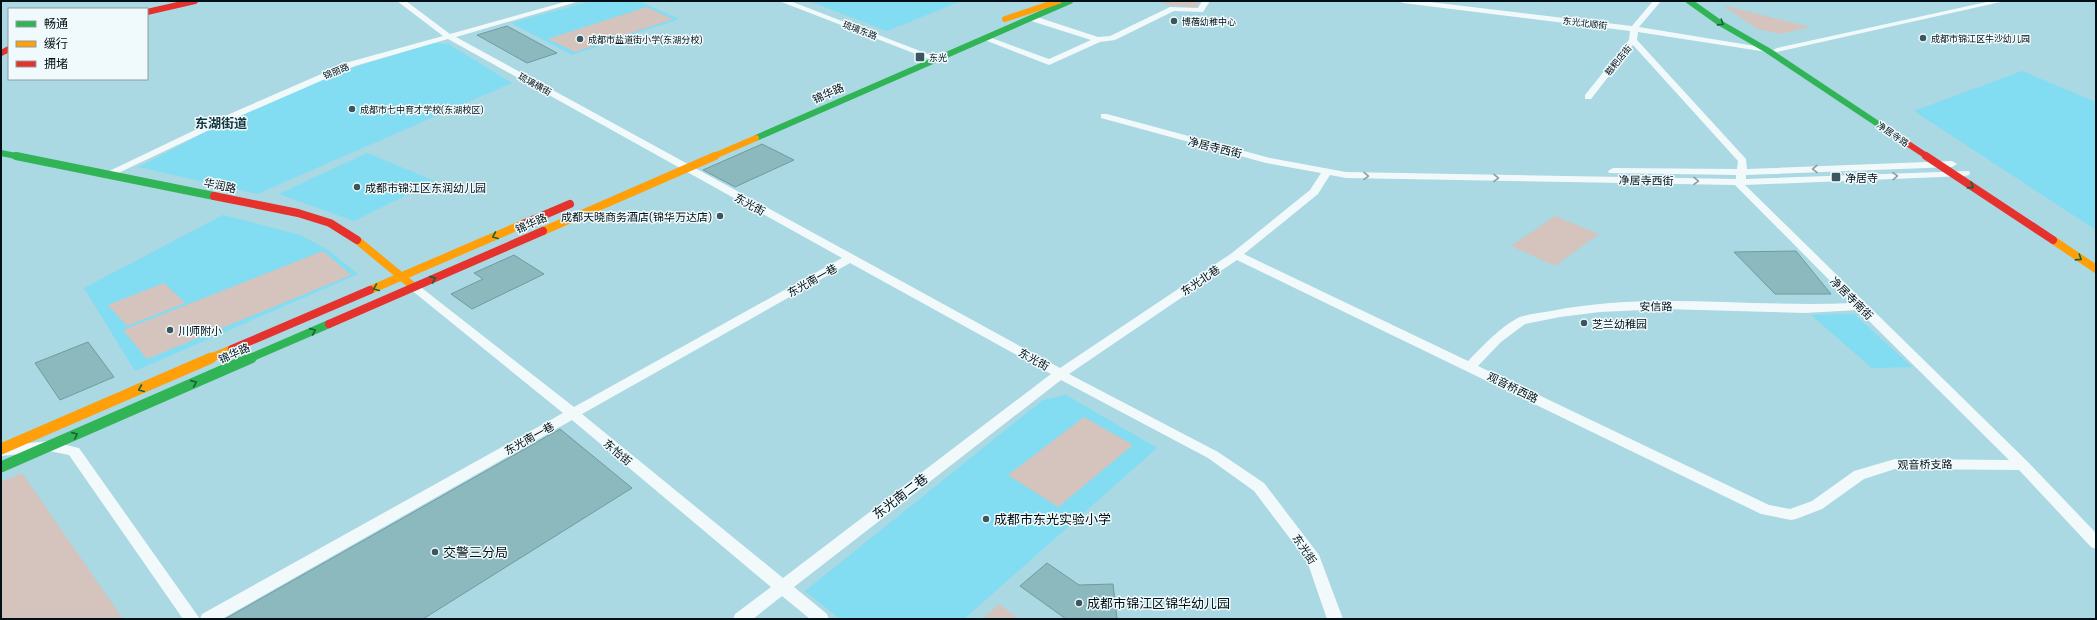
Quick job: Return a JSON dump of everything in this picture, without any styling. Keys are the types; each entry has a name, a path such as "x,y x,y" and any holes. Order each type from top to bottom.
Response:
{"main road":[{"path":"148,12 195,1"},
{"path":"1046,1 1002,20 1039,10 1058,1"},
{"name":"锦华路","path":"1,467 1070,1"},
{"name":"净居寺路","path":"1690,1 1720,23 1767,50 1938,164"},
{"name":"净居寺路","path":"1703,1 1952,169 2096,269"},
{"path":"909,60 937,48"},
{"name":"华润路","path":"1,153 298,213 330,223 357,240 414,287"},
{"path":"669,162 687,154"},
{"path":"1965,173 2069,240"},
{"name":"锦华路","path":"1,450 577,201"}],"street":[{"name":"琉璃横街","path":"401,1 448,36 669,162"},
{"name":"锦丽路","path":"108,174 313,80 372,58 576,1"},
{"name":"琉璃东路","path":"784,1 937,58"},
{"path":"986,39 1049,62 1098,40 1112,38 1173,8 1200,10 1206,1"},
{"name":"东光北顺街","path":"1403,1 1634,35 1767,50"},
{"name":"糍粑店街","path":"1588,98 1657,1"},
{"path":"1971,1 1981,5"},
{"path":"1777,50 2001,1"},
{"path":"1032,18 1098,40"},
{"name":"净居寺南街","path":"1634,35 1743,161 1740,186 2023,465 2096,543"},
{"name":"净居寺西街","path":"1104,116 1269,161 1346,175 1741,177 1952,169"},
{"name":"东光街","path":"669,162 686,168 1060,374 1213,455 1260,487 1314,559 1335,619"},
{"name":"净居寺西街","path":"1741,177 1938,164 1965,173"},
{"name":"东光北巷","path":"1060,374 1236,256 1314,192 1327,172"},
{"name":"观音桥西路","path":"1236,256 1766,510 1791,515"},
{"name":"东光南一巷","path":"208,619 850,258"},
{"name":"东怡街","path":"414,287 572,413 821,619"},
{"name":"安信路","path":"1470,367 1497,339 1521,321 1560,313 1600,308 1664,305 1804,309 1861,306"},
{"name":"东光南二巷","path":"741,619 1060,374"},
{"path":"1,450 49,446 74,451 192,619"},
{"name":"观音桥支路","path":"1791,515 1817,505 1859,475 1895,464 2023,465"}],"shaded area":[{"name":"成都市盐道街小学(东湖分校)","path":"592,1 639,1 679,19 572,55 511,23"},
{"path":"809,1 961,1 887,31"},
{"path":"1158,1 1199,1 1196,8 1169,5"},
{"path":"1723,5 1810,27 1781,34 1757,29"},
{"path":"646,7 673,19 575,52 548,39"},
{"name":"成都市七中育才学校(东湖校区)","path":"433,43 448,44 512,83 257,194 139,167 213,128 342,71"},
{"path":"2022,71 2096,102 2096,230 1914,111"},
{"name":"成都市锦江区东润幼儿园","path":"367,153 435,181 354,221 279,194"},
{"name":"川师附小","path":"223,215 300,235 328,250 358,274 135,371 84,288"},
{"path":"1555,216 1599,234 1555,266 1511,246"},
{"path":"323,251 351,275 147,359 123,330"},
{"path":"164,283 185,303 127,326 108,305"},
{"path":"1854,314 1912,367 1872,368 1811,315"},
{"name":"成都市东光实验小学","path":"1066,395 1157,448 964,619 840,619 805,591 1043,400"},
{"path":"1084,417 1133,445 1058,507 1008,475"},
{"path":"22,473 123,619 1,619 1,482"},
{"path":"999,604 1019,619 982,619"}],"building":[{"path":"507,26 557,53 527,63 477,35"},
{"path":"762,144 794,160 735,187 703,170"},
{"path":"1796,251 1831,294 1775,294 1734,252"},
{"path":"514,255 544,274 472,309 451,294 483,279 474,273"},
{"path":"88,342 114,377 60,400 35,363"},
{"name":"交警三分局","path":"560,429 632,488 423,619 225,619"},
{"name":"成都市锦江区锦华幼儿园","path":"1047,563 1079,585 1113,584 1117,619 1066,619 1020,586"}],"traffic: fast":[{"path":"756,138 1070,1"},
{"path":"1689,1 1720,23 1767,50 1887,130"},
{"path":"1,153 214,196"},
{"path":"1,467 329,324"}],"traffic: slow":[{"path":"1005,19 1059,1"},
{"path":"543,231 756,138"},
{"path":"370,290 523,224"},
{"path":"357,240 414,287"},
{"path":"2053,240 2096,269"},
{"path":"1,449 232,349"}],"traffic: jam":[{"path":"148,12 195,1"},
{"path":"1,53 8,50"},
{"path":"1887,130 2053,240"},
{"path":"214,196 298,213 330,223 357,240"},
{"path":"523,224 570,204"},
{"path":"329,324 543,231"},
{"path":"232,349 370,290"}],"place":[{"name":"博蓓幼稚中心","path":"1174,21"},
{"name":"成都市锦江区牛沙幼儿园","path":"1923,38"},
{"name":"成都市盐道街小学(东湖分校)","path":"580,39"},
{"name":"东光","path":"920,57"},
{"name":"成都市七中育才学校(东湖校区)","path":"352,109"},
{"name":"净居寺","path":"1836,177"},
{"name":"成都市锦江区东润幼儿园","path":"357,187"},
{"name":"成都天晓商务酒店(锦华万达店)","path":"720,216"},
{"name":"芝兰幼稚园","path":"1584,323"},
{"name":"川师附小","path":"170,330"},
{"name":"成都市东光实验小学","path":"986,519"},
{"name":"交警三分局","path":"435,552"},
{"name":"成都市锦江区锦华幼儿园","path":"1079,603"}],"district":[{"name":"东湖街道","path":"221,123"}]}
